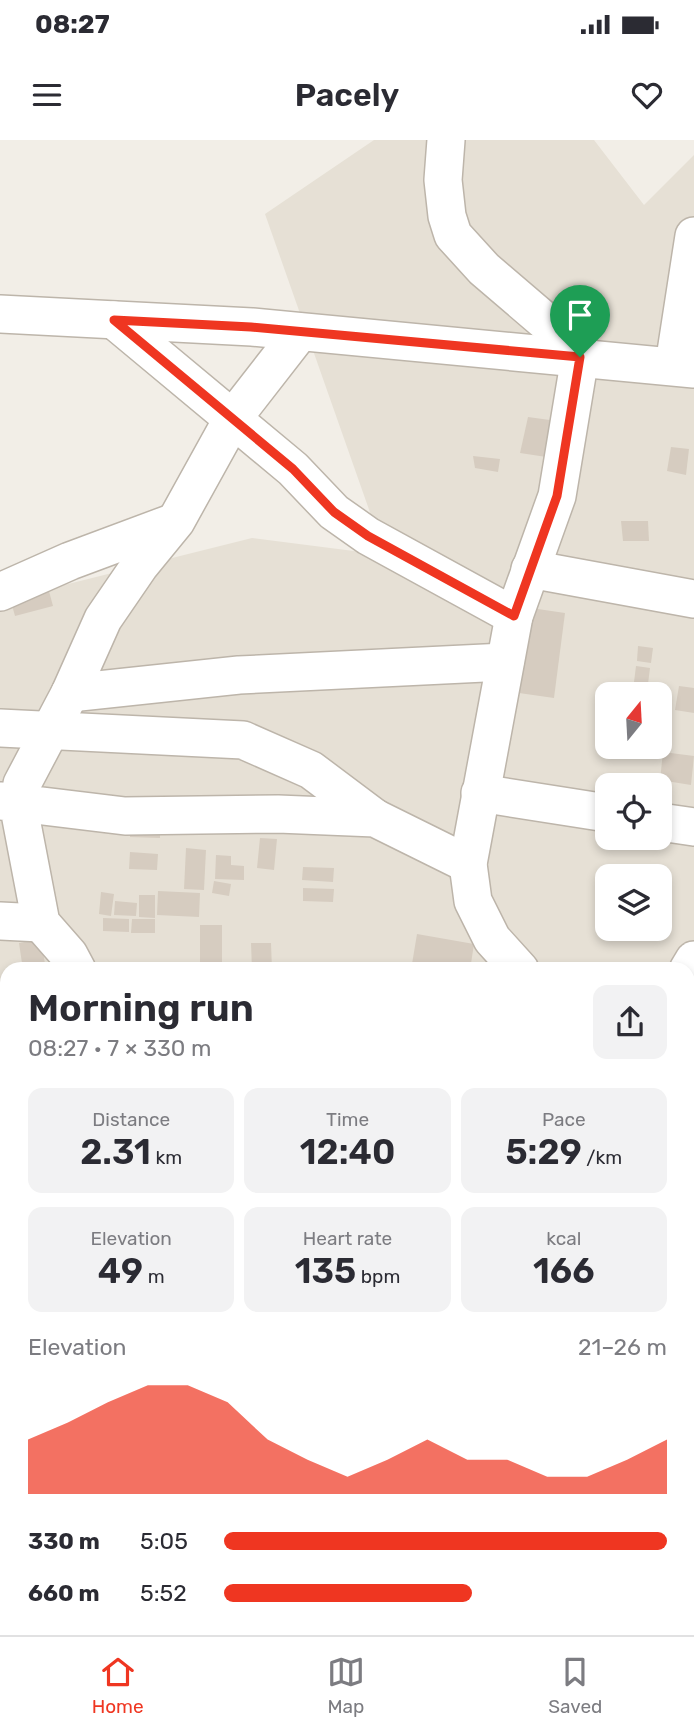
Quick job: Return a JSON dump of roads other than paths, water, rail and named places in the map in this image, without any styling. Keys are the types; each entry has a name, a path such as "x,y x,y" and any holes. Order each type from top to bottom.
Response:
{"street":[{"path":"446,140 443,180 447,216 453,235 485,268 584,358"},
{"path":"0,314 300,332 684,367 694,236"},
{"path":"114,320 293,469 334,512 368,536 514,616"},
{"path":"9,802 22,784 70,693 103,619 140,565 176,521 233,418 300,332"},
{"path":"513,962 492,939 473,901 468,864 514,616 557,496 584,358"},
{"path":"0,592 70,561 176,521"},
{"path":"530,569 694,599"},
{"path":"70,693 239,675 505,662"},
{"path":"0,728 243,740 311,770 375,818 468,864"},
{"path":"480,793 595,811"},
{"path":"9,802 125,816 278,814 375,818"},
{"path":"9,802 41,923 73,962"},
{"path":"672,824 694,827"},
{"path":"0,921 41,923"}]}
